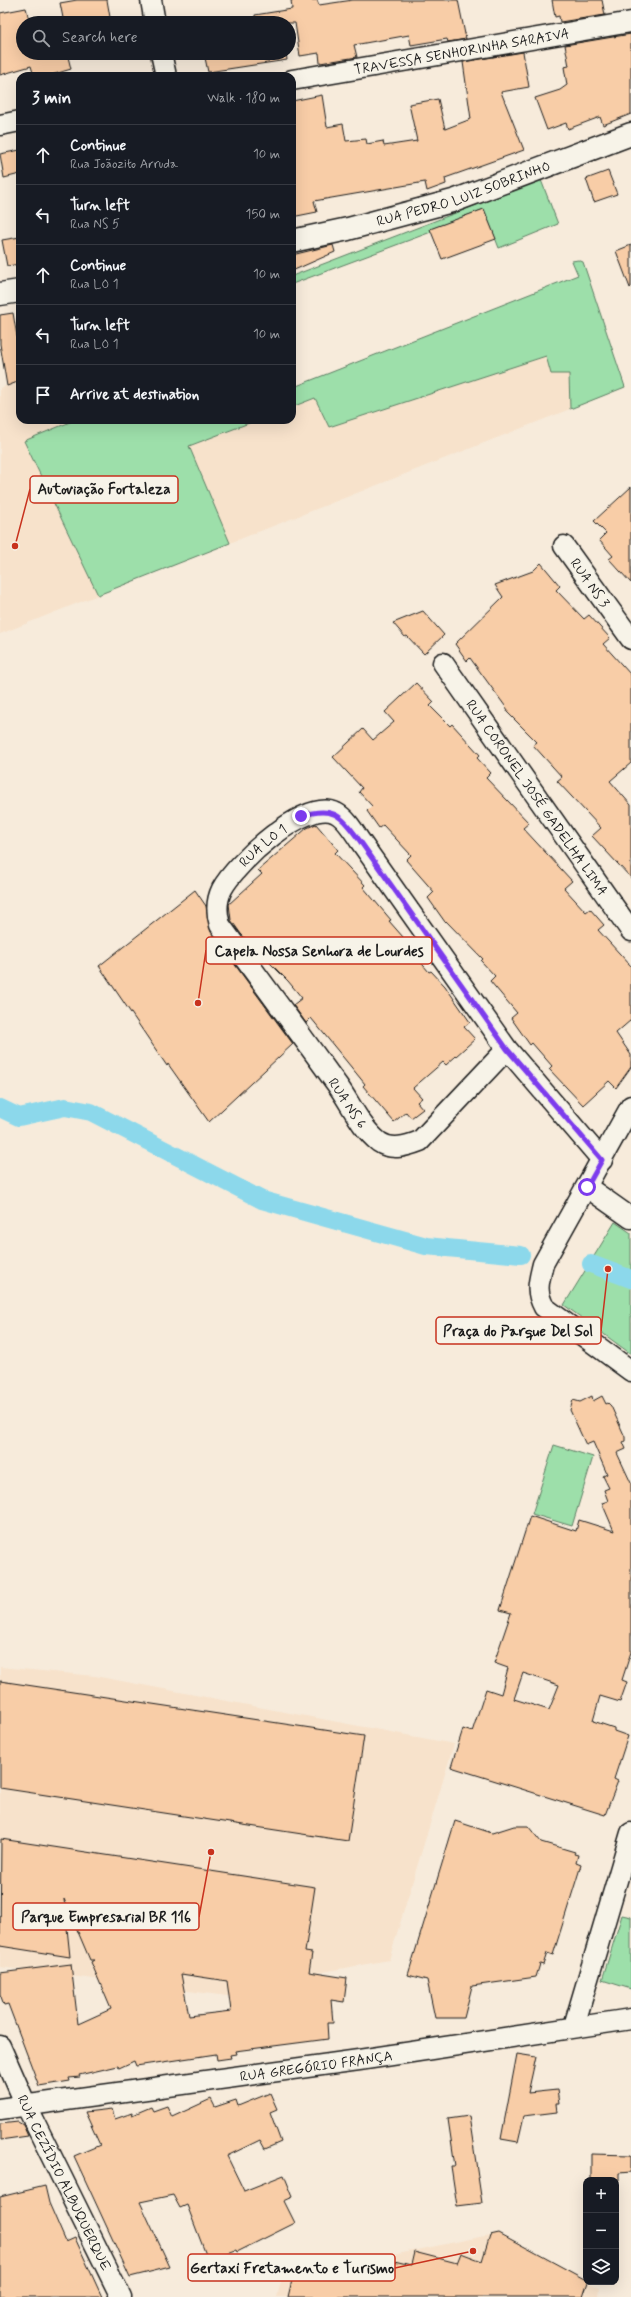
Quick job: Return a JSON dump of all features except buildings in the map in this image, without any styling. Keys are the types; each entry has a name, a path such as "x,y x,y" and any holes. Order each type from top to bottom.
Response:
{"street":[{"path":"151,0 154,16"},
{"name":"TRAVESSA SENHORINHA SARAIVA","path":"296,79 631,22"},
{"path":"163,60 165,72"},
{"path":"0,125 16,122"},
{"name":"RUA PEDRO LUIZ SOBRINHO","path":"296,240 348,229 456,200 631,134"},
{"path":"0,294 16,292"},
{"name":"RUA NS 3","path":"564,546 631,639"},
{"name":"RUA CORONEL JOSÉ GADELHA LIMA","path":"443,663 631,931"},
{"name":"RUA LO 1","path":"220,924 216,914 217,902 222,889 242,862 301,816 323,811 336,813 360,841 507,1049 602,1160"},
{"name":"RUA NS 6","path":"220,924 340,1089 368,1132 386,1146 406,1147 420,1141 507,1049"},
{"path":"631,1106 544,1264 539,1279 538,1296 544,1307 631,1371"},
{"path":"587,1187 631,1218"},
{"path":"574,2026 631,1833"},
{"name":"RUA GREGÓRIO FRANÇA","path":"0,2109 359,2060 574,2026 631,2019"},
{"name":"RUA CEZÍDIO ALBUQUERQUE","path":"0,2046 26,2105 121,2297"}],"shaded area":[{"path":"546,356 569,374 570,409 230,543 189,446 247,424 296,424 296,405 315,398 330,427"},
{"path":"16,382 16,424 65,424 24,441 98,595 0,634 0,388"},
{"path":"0,1667 95,1676 454,1744 389,1960 311,1974 305,2006 0,1967"},
{"path":"499,2233 583,2278 583,2285 594,2285 599,2287 598,2297 277,2297 282,2278"}],"green space":[{"path":"541,180 558,224 499,248 484,209 431,229 431,232 296,283 296,274"},
{"path":"578,260 583,262 625,387 570,409 569,374 551,374 546,356 329,427 315,398 296,405 296,386 578,275 572,261"},
{"path":"65,424 247,424 189,446 230,543 98,595 24,441"},
{"path":"615,1222 631,1233 631,1354 564,1305"},
{"path":"554,1445 593,1457 572,1526 532,1514"},
{"path":"622,1915 631,1917 631,1989 602,1980"}],"waterway":[{"path":"0,1108 19,1117 65,1107 91,1112 262,1200 426,1246 521,1255"},
{"path":"591,1264 631,1279"}],"place":[{"name":"Autoviação Fortaleza","path":"15,546"},
{"name":"Capela Nossa Senhora de Lourdes","path":"198,1003"},
{"name":"Praça do Parque Del Sol","path":"608,1269"},
{"name":"Parque Empresarial BR 116","path":"211,1852"},
{"name":"Gertaxi Fretamento e Turismo","path":"473,2251"}],"route":[{"path":"301,816 323,811 336,813 360,841 507,1049 602,1160 587,1187"}]}
